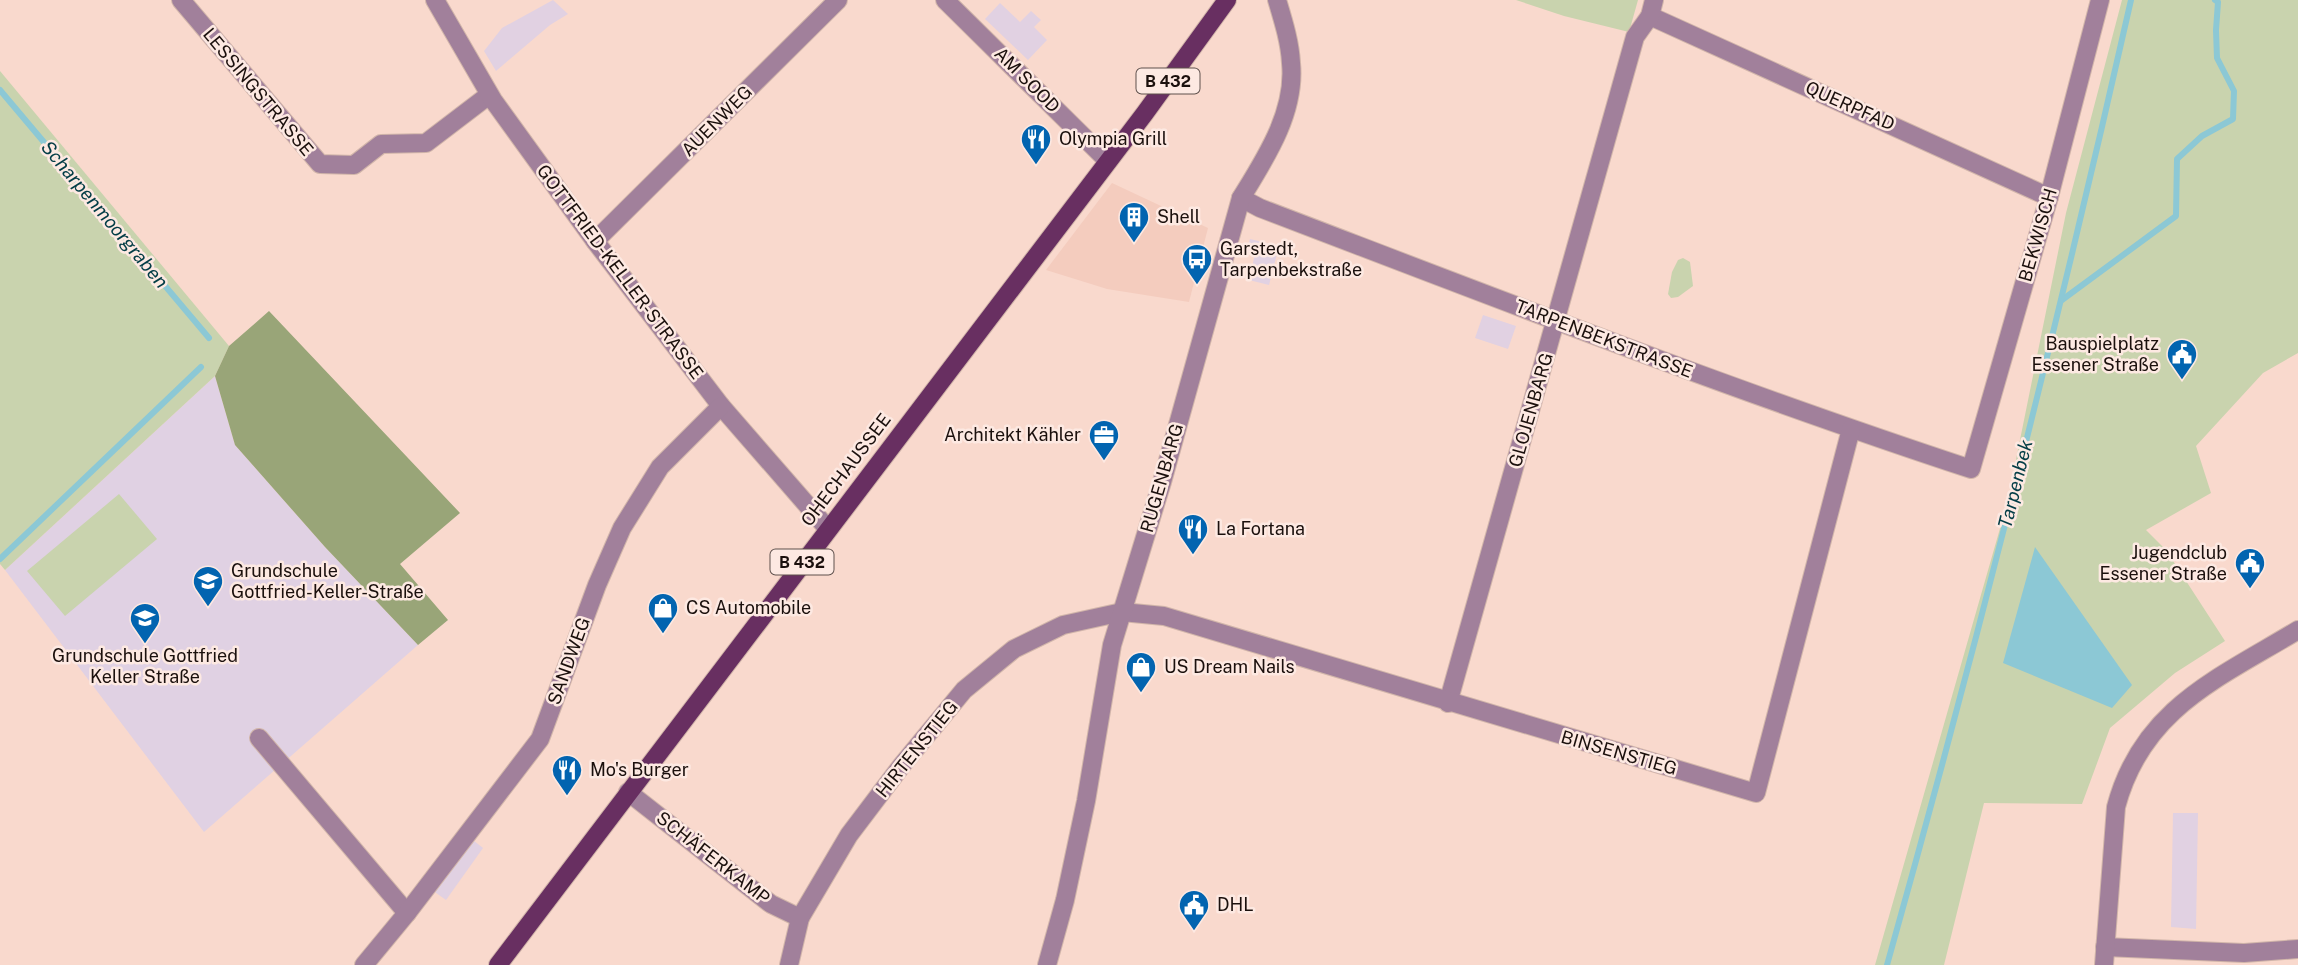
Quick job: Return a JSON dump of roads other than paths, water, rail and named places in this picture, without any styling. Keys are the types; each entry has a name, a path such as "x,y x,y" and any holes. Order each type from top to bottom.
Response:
{"main road":[{"name":"OHECHAUSSEE","path":"498,965 1227,0"}],"street":[{"name":"LESSINGSTRASSE","path":"181,0 320,164 354,165 381,144 426,143 489,95"},
{"name":"GOTTFRIED-KELLER-STRASSE","path":"435,0 489,95 595,241 720,406 828,529"},
{"name":"AUENWEG","path":"595,241 838,0"},
{"name":"AM SOOD","path":"945,0 1108,161"},
{"name":"RUGENBARG","path":"1046,965 1065,900 1084,812 1112,645 1162,482 1241,198 1266,156 1289,97 1292,65 1277,0"},
{"name":"BEKWISCH","path":"1971,470 2049,197 2101,0"},
{"name":"QUERPFAD","path":"1652,8 2049,197"},
{"name":"GLOJENBARG","path":"1448,703 1635,37 1652,8"},
{"name":"TARPENBEKSTRASSE","path":"1241,198 1260,208 1555,322 1971,470"},
{"name":"SANDWEG","path":"364,965 540,739 597,585 622,528 660,467 720,406"},
{"name":"BINSENSTIEG","path":"1122,612 1164,616 1756,793 1851,429"},
{"name":"HIRTENSTIEG","path":"789,965 800,918 849,835 964,690 1014,649 1063,625 1122,612"},
{"path":"2298,630 2189,698 2157,726 2139,752 2122,785 2116,807 2105,956 2298,949"},
{"path":"259,738 407,913"},
{"name":"SCHÄFERKAMP","path":"628,792 771,904 800,918"}],"water":[{"path":"2035,547 2132,685 2112,708 2003,663"}],"waterway":[{"name":"Tarpenbek","path":"1887,965 2015,484 2131,0"},
{"path":"2062,300 2176,216 2177,159 2202,136 2233,119 2234,91 2217,58 2218,2 2215,0"},
{"name":"Scharpenmoorgraben","path":"0,90 209,338"},
{"name":"Scharpenmoorgraben","path":"0,559 201,367"}],"place":[{"name":"Olympia Grill","path":"1036,166"},
{"name":"Shell","path":"1134,244"},
{"name":"Garstedt, Tarpenbekstraße","path":"1197,286"},
{"name":"Bauspielplatz Essener Straße","path":"2182,381"},
{"name":"Architekt Kähler","path":"1104,462"},
{"name":"La Fortana","path":"1193,556"},
{"name":"Jugendclub Essener Straße","path":"2250,590"},
{"name":"Grundschule Gottfried-Keller-Straße","path":"208,608"},
{"name":"CS Automobile","path":"663,635"},
{"name":"Grundschule Gottfried Keller Straße","path":"145,645"},
{"name":"US Dream Nails","path":"1141,694"},
{"name":"Mo's Burger","path":"567,797"},
{"name":"DHL","path":"1194,932"}]}
